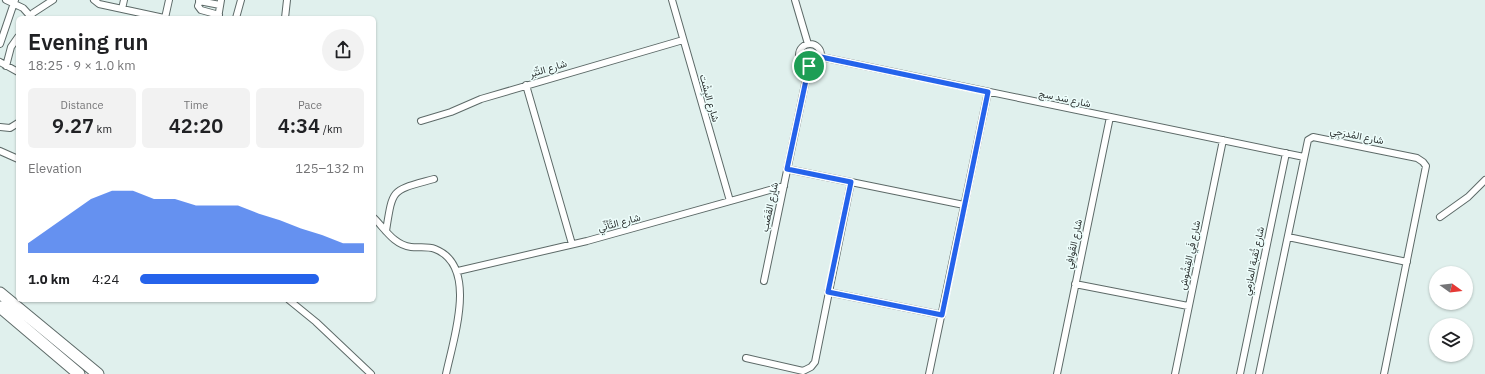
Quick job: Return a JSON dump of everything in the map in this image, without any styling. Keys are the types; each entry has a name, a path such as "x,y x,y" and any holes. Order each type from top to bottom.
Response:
{"highway":[{"path":"0,293 98,374"},
{"path":"0,307 79,374"}],"street":[{"path":"6,0 15,1 30,16"},
{"path":"32,16 53,0"},
{"path":"94,0 99,4 155,16"},
{"path":"122,9 124,0"},
{"path":"165,16 169,0"},
{"path":"200,0 221,2 218,16 201,10 198,6 200,0"},
{"path":"237,16 241,0"},
{"path":"285,16 287,0"},
{"name":"شارع البِشْت","path":"672,0 730,201"},
{"path":"795,0 808,44"},
{"path":"0,44 15,1"},
{"path":"6,66 11,47 16,40"},
{"name":"شارع التِّبْر","path":"421,120 451,112 481,99 526,85 683,40"},
{"path":"808,44 818,47 821,57 818,63 809,66 803,63 800,54 802,47 808,44"},
{"name":"شارع سَد سِج","path":"821,57 1304,157"},
{"path":"0,62 16,71"},
{"name":"شارع القَصَب","path":"764,281 809,66"},
{"path":"526,85 572,244"},
{"path":"929,374 988,92"},
{"name":"شارع القَوافِي","path":"1057,374 1110,117"},
{"path":"0,127 10,128 16,124"},
{"name":"شارع المُدرَجِي","path":"1259,374 1304,157 1308,140 1313,137 1417,158 1424,162 1425,171 1384,374"},
{"name":"شارع فَي القِشُوش","path":"1175,374 1223,140"},
{"path":"0,151 16,158"},
{"name":"شارع ثُقبة المازمي","path":"1240,374 1286,153"},
{"path":"787,169 964,205"},
{"path":"386,231 391,200 394,195 404,187 434,179"},
{"path":"1440,217 1468,197 1485,180"},
{"path":"746,358 798,371 807,370 811,367 816,356 851,182"},
{"name":"شارع التَّأنِّي","path":"458,271 651,224 784,186"},
{"path":"376,220 395,241 401,244 434,249 450,258 458,271 460,303 446,374"},
{"path":"1288,237 1407,262"},
{"path":"1075,284 1188,306"},
{"path":"828,292 942,315"},
{"path":"292,302 320,324 341,347 370,374"}],"route":[{"path":"821,57 988,92 942,315 828,292 851,182 787,169 809,66 818,63 821,57"}]}
